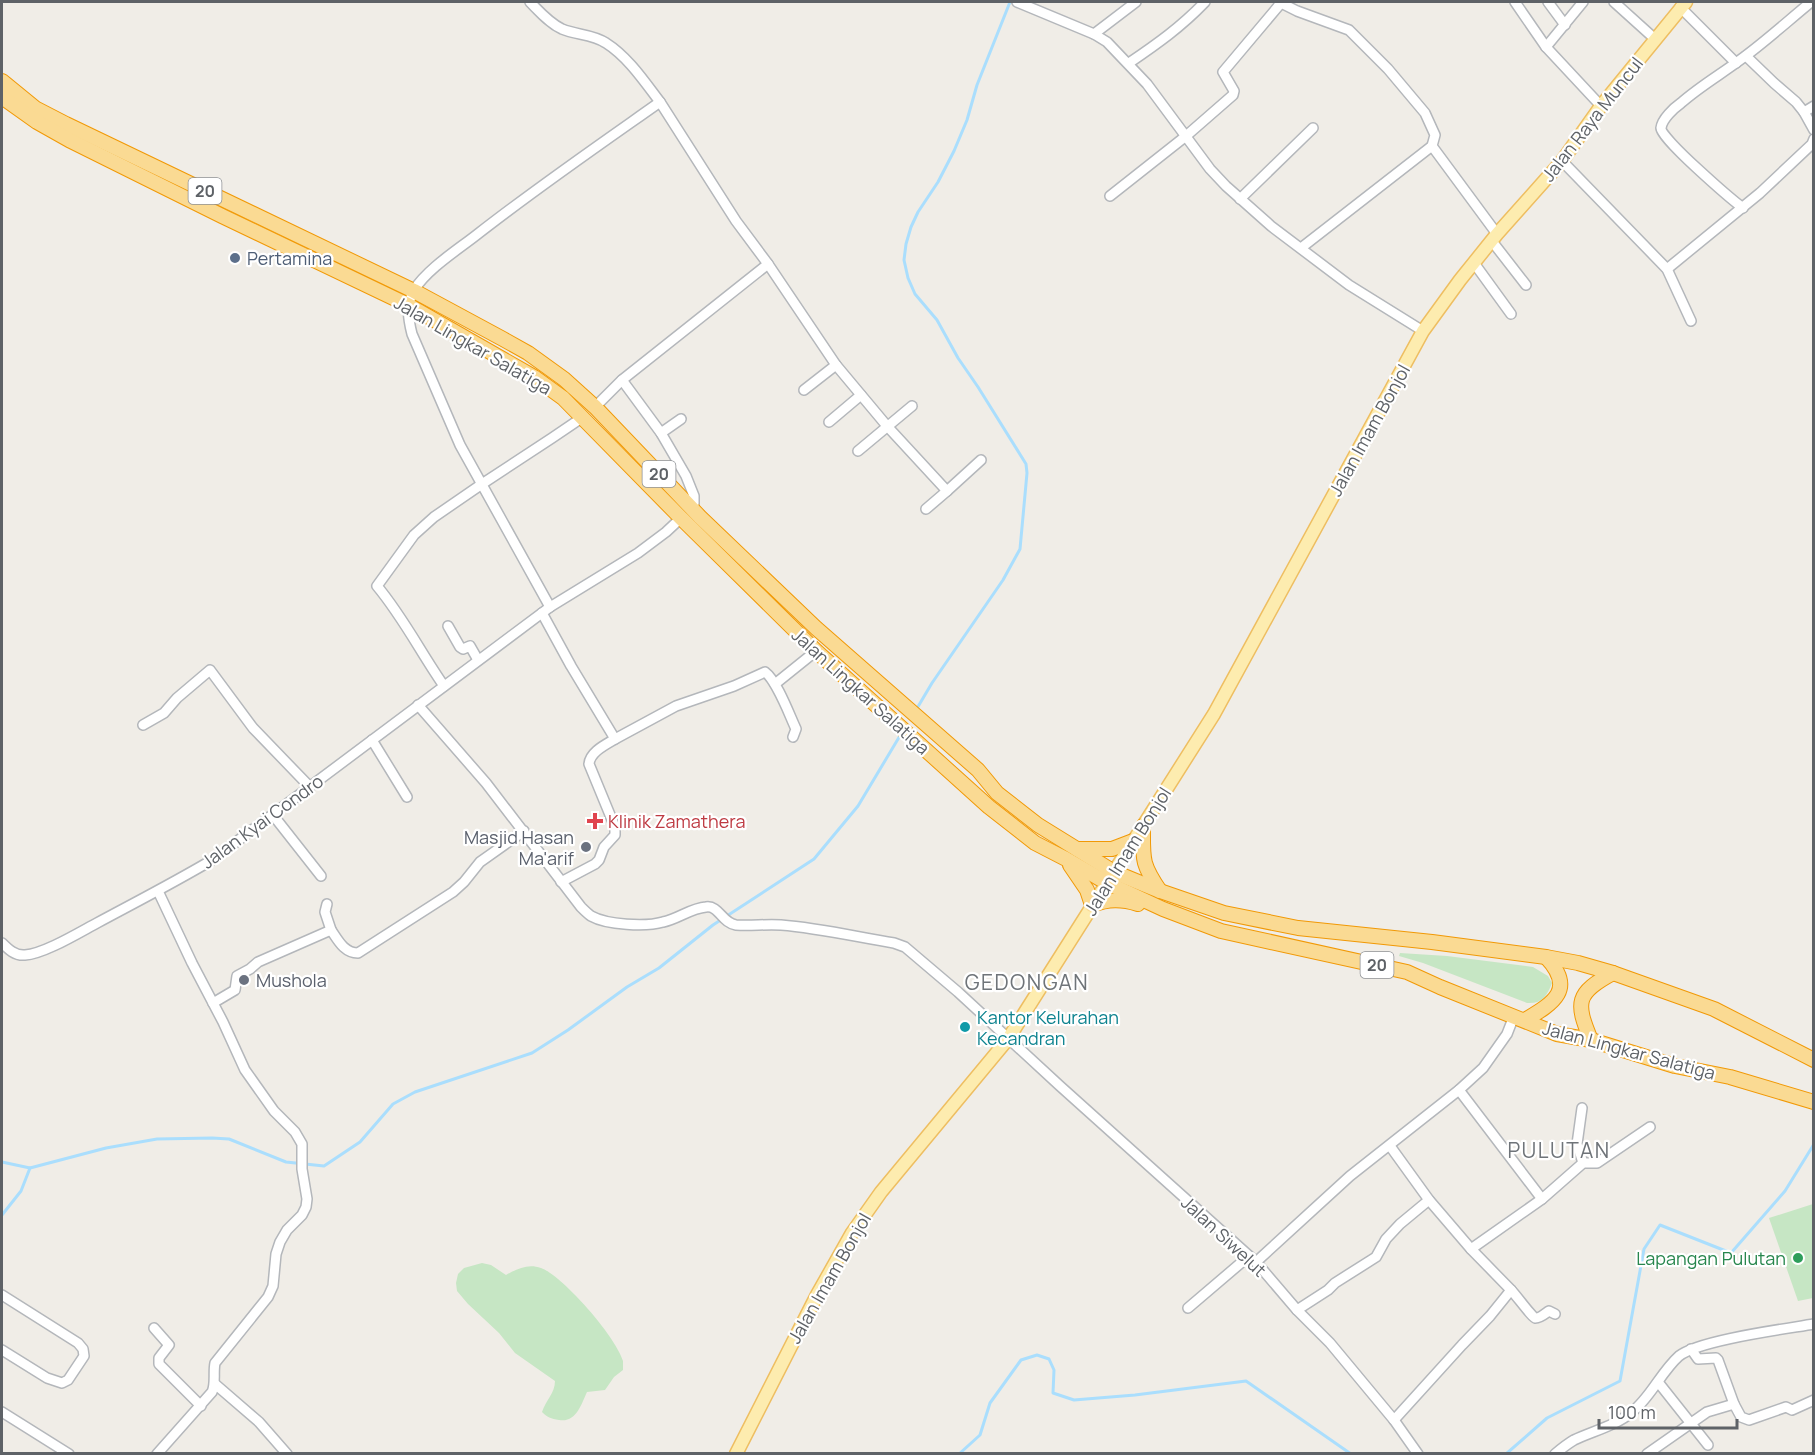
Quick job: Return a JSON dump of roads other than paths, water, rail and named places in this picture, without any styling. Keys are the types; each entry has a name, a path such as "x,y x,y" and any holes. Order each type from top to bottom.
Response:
{"highway":[{"name":"Jalan Lingkar Salatiga","path":"2,81 35,108 414,291 528,353 564,379 595,407 691,508 816,627 978,770 1003,798 1070,854 1163,909 1221,931 1407,972 1557,1034 1591,1040 1675,1066 1730,1077 1814,1102"},
{"name":"Jalan Lingkar Salatiga","path":"2,97 38,123 69,140 408,305 534,377 563,398 583,417 681,518 871,702 989,807 1035,843 1070,854"},
{"path":"1143,826 1145,867 1160,891"},
{"path":"1133,841 1112,849 1070,854 1092,905 1108,900 1122,900 1163,909"},
{"name":"Jalan Lingkar Salatiga","path":"1110,877 1224,913 1298,928 1432,942 1578,963 1613,973 1714,1010 1814,1060"},
{"path":"1519,1018 1550,1005 1557,996 1560,976 1546,957"},
{"path":"1591,1040 1580,1008 1582,998 1587,989 1613,973"}],"main road":[{"name":"Jalan Raya Muncul","path":"1494,237 1562,161 1601,106 1683,4"},
{"name":"Jalan Imam Bonjol","path":"736,1454 817,1295 852,1233 881,1192 1008,1039 1214,714 1423,331 1494,237"}],"street":[{"path":"530,2 562,29 591,36 607,43 622,55 639,74 698,159 736,221 836,365 887,426 947,491"},
{"path":"1018,2 1094,34 1107,42 1148,84 1210,169 1240,199 1271,226 1349,285 1423,331"},
{"path":"1094,34 1137,2"},
{"path":"1129,63 1168,37 1205,2"},
{"path":"1110,196 1186,136 1234,94 1223,72 1280,2 1297,11 1349,30 1425,112 1435,135 1432,146 1301,248"},
{"path":"1515,2 1546,47 1601,106"},
{"path":"1548,2 1565,25"},
{"path":"1546,47 1583,2"},
{"path":"1614,2 1655,39"},
{"path":"1743,208 1680,152 1661,128 1664,121 1683,101 1746,56 1811,2"},
{"path":"1683,4 1736,63"},
{"path":"1746,56 1796,102 1814,130"},
{"path":"615,739 571,666 546,610 482,483 460,445 412,334 408,320 408,305 422,280 464,245 550,178 660,102"},
{"path":"1804,112 1814,105"},
{"path":"1240,199 1313,128"},
{"path":"1667,269 1743,208 1801,155 1814,139"},
{"path":"1432,146 1526,285"},
{"path":"1562,161 1667,269 1691,321"},
{"path":"1474,263 1511,314"},
{"path":"595,407 622,380 768,264"},
{"path":"804,390 836,365"},
{"path":"622,380 661,433 686,476 694,496 694,504 691,508"},
{"path":"829,422 861,395"},
{"path":"858,452 912,406"},
{"path":"444,686 394,608 377,586 414,535 434,518 482,483 583,417"},
{"path":"661,433 681,419"},
{"path":"926,509 981,460"},
{"name":"Jalan Kyai Condro","path":"2,943 17,954 24,956 35,953 75,935 158,891 227,850 309,786 546,610 638,553 681,518"},
{"path":"448,626 460,647 463,649 470,646 478,660"},
{"path":"775,684 816,651"},
{"path":"143,725 164,713 177,698 210,670 253,728 309,786"},
{"path":"561,882 595,864 604,847 615,835 615,827 589,764 592,755 615,739 676,706 734,686 762,672 768,674 775,684 796,729 797,732 793,737"},
{"path":"418,705 486,783 561,882 581,907 591,915 632,924 655,924 707,906 714,908 734,925 781,925 894,943 905,947 1008,1039"},
{"path":"372,740 407,797"},
{"path":"273,815 321,876"},
{"path":"327,904 325,912 331,930 346,950 350,953 358,953 453,892 480,862 524,831"},
{"path":"157,1454 212,1392 215,1363 268,1297 273,1286 276,1254 280,1242 287,1230 302,1215 307,1199 300,1137 274,1111 245,1070 158,891"},
{"path":"213,1003 235,990 237,976 258,962 331,930"},
{"path":"1188,1308 1252,1259 1350,1176 1459,1090 1483,1068 1519,1018"},
{"name":"Jalan Siwelut","path":"1008,1039 1252,1259 1330,1343 1394,1420 1418,1454"},
{"path":"1459,1090 1542,1199"},
{"path":"1582,1108 1577,1144 1583,1163"},
{"path":"1471,1249 1542,1199 1583,1163 1597,1163 1650,1127"},
{"path":"1390,1146 1429,1200 1471,1249 1520,1299 1532,1317 1538,1318 1549,1311 1555,1314"},
{"path":"1297,1310 1328,1290 1335,1282 1376,1257 1386,1239 1429,1200"},
{"path":"1394,1420 1511,1290"},
{"path":"2,1295 78,1343 83,1349 84,1356 68,1380 62,1383 47,1378 2,1350"},
{"path":"1555,1454 1572,1441 1618,1421 1632,1412 1645,1399 1676,1358 1691,1349 1814,1324"},
{"path":"154,1328 169,1346 159,1358 159,1364 201,1406"},
{"path":"1691,1349 1698,1359 1716,1358 1718,1360 1734,1404 1741,1417 1747,1420 1786,1407 1792,1410 1814,1400"},
{"path":"1658,1382 1708,1445"},
{"path":"214,1384 259,1422 287,1454"},
{"path":"1647,1454 1713,1409 1734,1404"},
{"path":"2,1412 69,1454"}],"waterway":[{"path":"916,710 1003,580 1020,549 1026,464 958,358 937,320 915,294 904,260 911,227 954,151 1010,2"},
{"path":"2,1162 30,1168 106,1148 157,1139 212,1138 229,1139 286,1162 324,1166 360,1142 393,1104 415,1092 532,1053 627,987 659,968 713,925 814,859 858,806 901,734"},
{"path":"1506,1454 1547,1418 1620,1381 1644,1249 1660,1225 1731,1253 1785,1191 1814,1144"},
{"path":"2,1215 21,1191 30,1168"},
{"path":"959,1454 980,1435 990,1403 1021,1360 1037,1355 1049,1359 1054,1370 1053,1393 1074,1400 1246,1381 1351,1454"}],"place":[{"name":"Pertamina","path":"235,258"},
{"name":"Klinik Zamathera","path":"595,821"},
{"name":"Masjid Hasan Ma'arif","path":"586,847"},
{"name":"Mushola","path":"244,980"},
{"name":"Kantor Kelurahan Kecandran","path":"965,1027"},
{"name":"Lapangan Pulutan","path":"1798,1258"}],"district":[{"name":"GEDONGAN","path":"1027,982"},
{"name":"PULUTAN","path":"1559,1150"}]}
